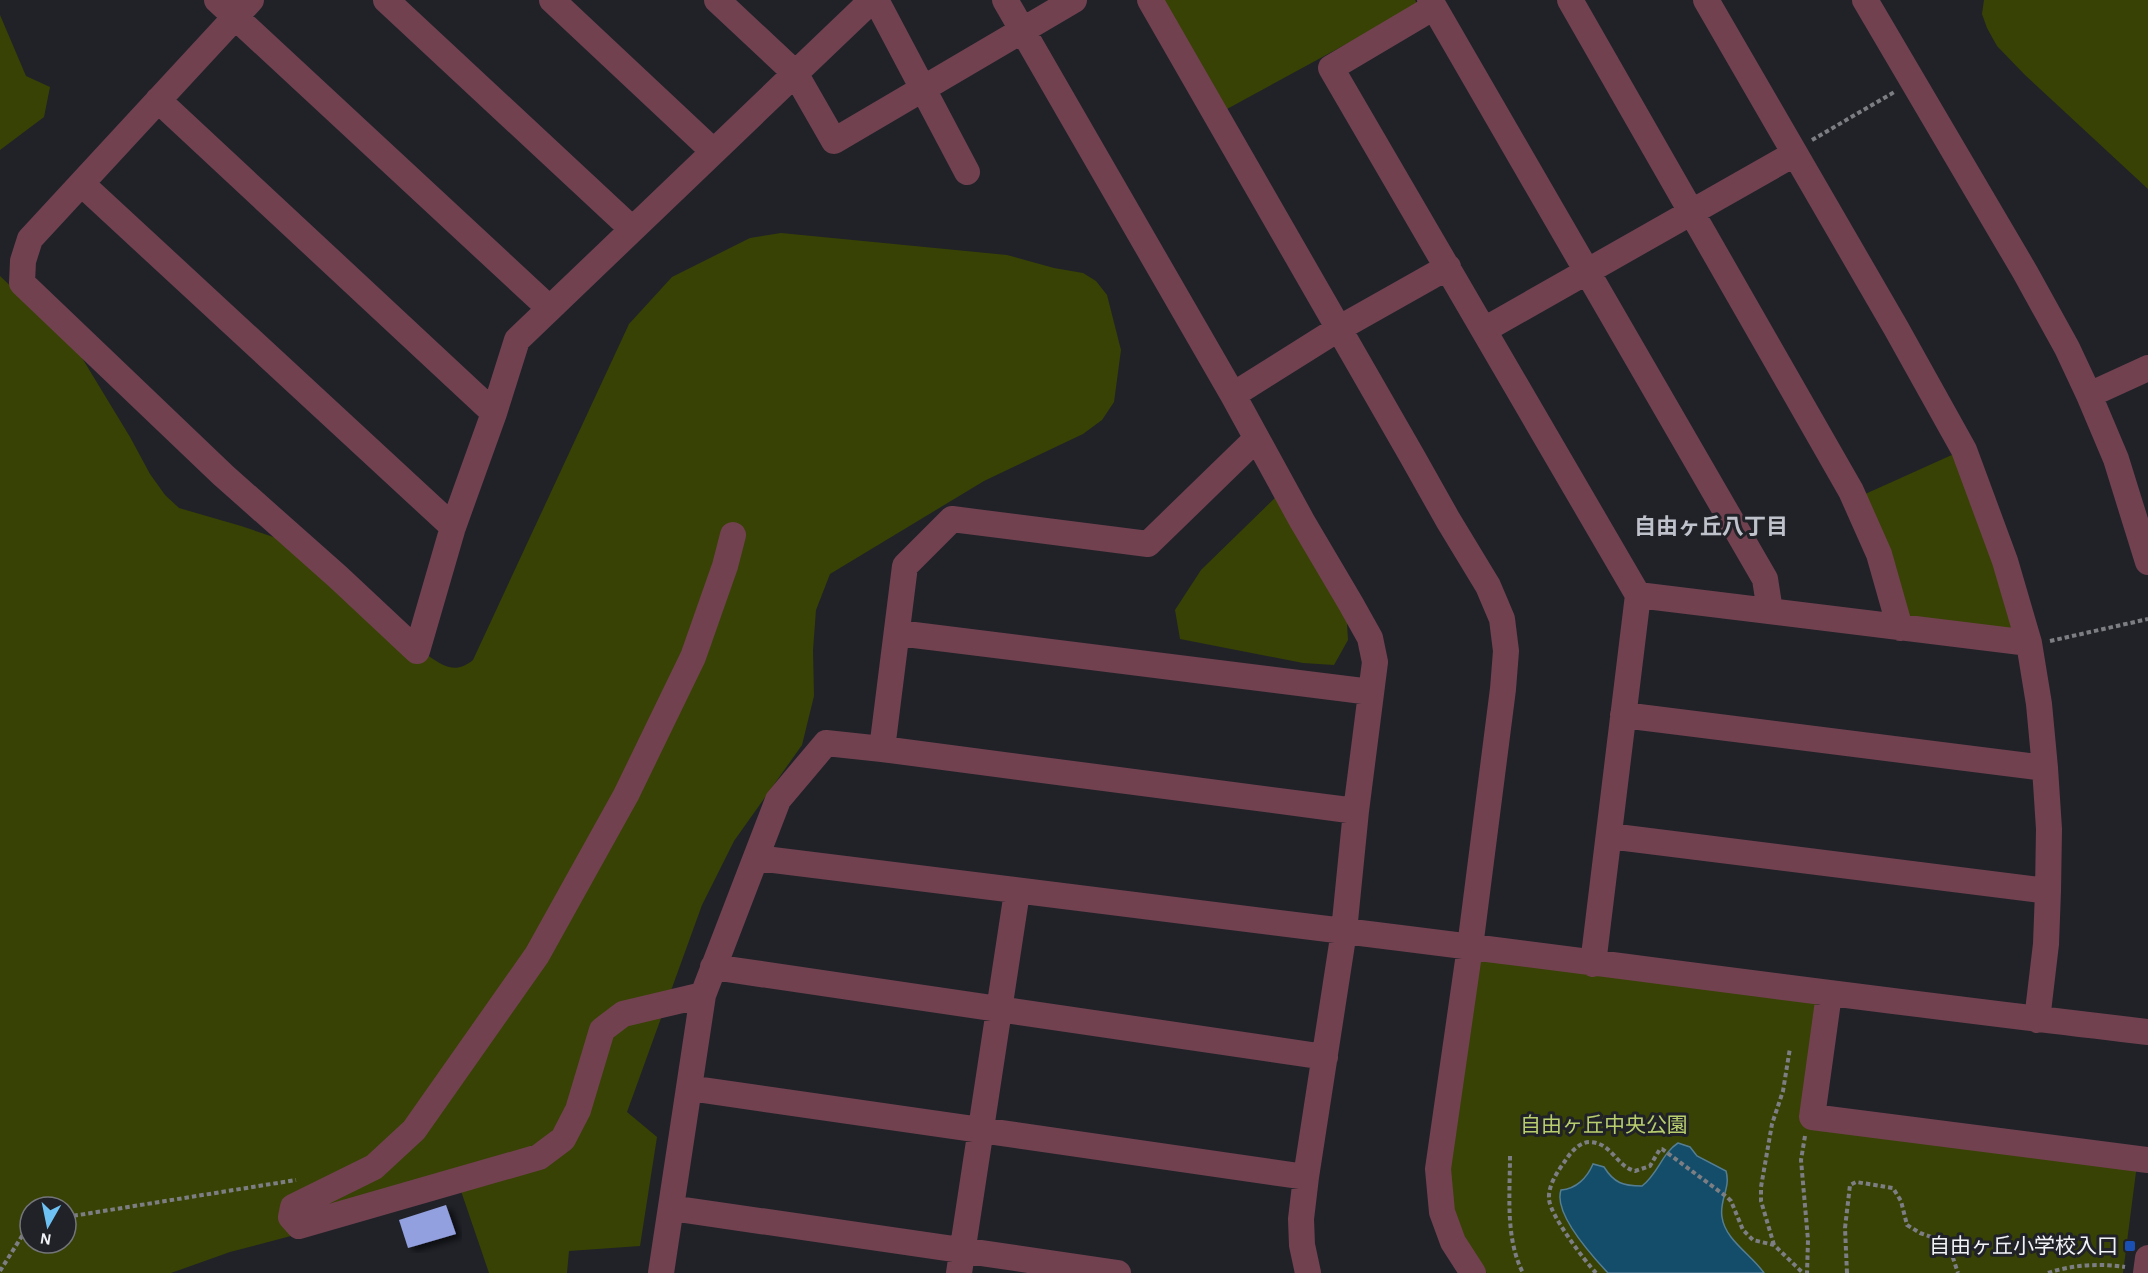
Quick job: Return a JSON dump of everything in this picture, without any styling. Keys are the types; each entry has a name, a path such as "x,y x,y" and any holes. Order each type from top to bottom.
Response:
{"street":[{"path":"217,0 243,9 549,308"},
{"path":"386,0 632,229"},
{"path":"552,0 713,151"},
{"path":"717,0 795,73 834,141 1074,0"},
{"path":"243,9 30,239 23,261 22,283 223,475 417,651 453,528 517,340 874,0 967,172"},
{"path":"1005,0 1370,638 1375,662 1356,811 1344,931 1301,1219 1302,1245 1308,1273"},
{"path":"1150,0 1488,586 1502,619 1506,651 1503,689 1470,947 1438,1169 1442,1212 1453,1242 1472,1273"},
{"path":"1570,0 1851,491 1879,554 1900,628"},
{"path":"1706,0 1964,450 2005,561 2029,643 2039,704 2045,768 2049,829 2048,891 2046,944 2037,1020"},
{"path":"1865,0 2025,272 2067,348 2090,395 2116,459 2145,537 2148,562"},
{"path":"1593,964 1638,595 1331,68 1432,3 1765,579 1770,611"},
{"path":"158,100 494,413"},
{"path":"1484,330 1692,213 1794,152"},
{"path":"82,184 453,528"},
{"path":"1233,395 1338,329 1448,267"},
{"path":"2090,395 2148,368"},
{"path":"882,749 905,566 952,519 1148,544 1256,439"},
{"path":"703,995 623,1014 602,1030 578,1110 563,1139 539,1157 299,1226 291,1218 293,1207 374,1167 414,1130 537,955 626,795 693,657 725,566 733,535"},
{"path":"1638,595 2029,643"},
{"path":"898,633 1371,692"},
{"path":"1623,715 2045,768"},
{"path":"661,1273 703,995 778,800 826,743 1356,811"},
{"path":"1609,836 2048,891"},
{"path":"757,858 1829,994 2148,1032"},
{"path":"961,1262 1017,892"},
{"path":"713,967 1324,1058"},
{"path":"1829,994 1812,1117 2148,1160"},
{"path":"689,1088 1306,1177"},
{"path":"671,1208 961,1262 1118,1273"}],"path":[{"path":"1794,152 1913,81"},
{"path":"2029,643 2038,644 2148,619"},
{"path":"1774,1245 1761,1201 1761,1187 1772,1125 1783,1091 1790,1048"},
{"path":"1805,1273 1808,1240 1801,1160 1807,1128 1812,1117"},
{"path":"1596,1273 1564,1232 1549,1199 1551,1184 1568,1156 1587,1142 1602,1144 1624,1166 1635,1171 1650,1166 1662,1149 1731,1201 1743,1230 1753,1240 1774,1245 1805,1273"},
{"path":"1510,1156 1510,1227 1516,1259 1523,1273"},
{"path":"78,1215 306,1178"},
{"path":"1847,1273 1845,1228 1850,1185 1856,1182 1893,1188 1901,1201 1907,1225 1920,1233 1948,1243 1958,1273"},
{"path":"0,1272 18,1243"},
{"path":"2048,1273 2062,1268 2082,1266 2147,1267"}],"green space":[{"path":"1162,0 1415,0 1418,5 1227,109"},
{"path":"1984,0 2148,0 2148,189 2025,75 1997,46 1982,14"},
{"path":"0,15 26,76 50,87 44,117 0,150"},
{"path":"781,233 1007,255 1054,268 1083,273 1096,281 1107,295 1121,350 1114,402 1102,420 1083,434 984,481 830,574 816,610 813,650 814,696 802,745 734,841 702,905 627,1112 657,1137 640,1246 569,1251 567,1273 489,1273 461,1191 230,1252 171,1273 0,1273 0,276 76,348 150,474 165,495 179,508 312,550 430,657 452,668 462,667 473,660 629,324 672,277 750,238"},
{"path":"1954,454 1974,498 2013,633 1911,620 1906,614 1863,495"},
{"path":"1279,494 1346,607 1348,640 1334,665 1303,663 1180,639 1175,610 1201,570"},
{"name":"自由ヶ丘中央公園","path":"1477,959 1817,1003 1802,1120 2137,1164 2123,1273 1487,1273 1473,1262 1447,1194"}],"water":[{"path":"1678,1143 1690,1147 1697,1156 1726,1171 1727,1183 1722,1205 1724,1225 1733,1240 1764,1273 1608,1273 1593,1257 1568,1222 1560,1200 1561,1190 1580,1182 1588,1174 1593,1164 1604,1167 1611,1177 1620,1182 1642,1186 1652,1176 1668,1152"}],"building":[{"path":"446,1205 456,1234 408,1248 399,1220"}],"place":[{"name":"自由ヶ丘小学校入口","path":"2130,1246"}],"district":[{"name":"自由ヶ丘八丁目","path":"1711,526"}]}
